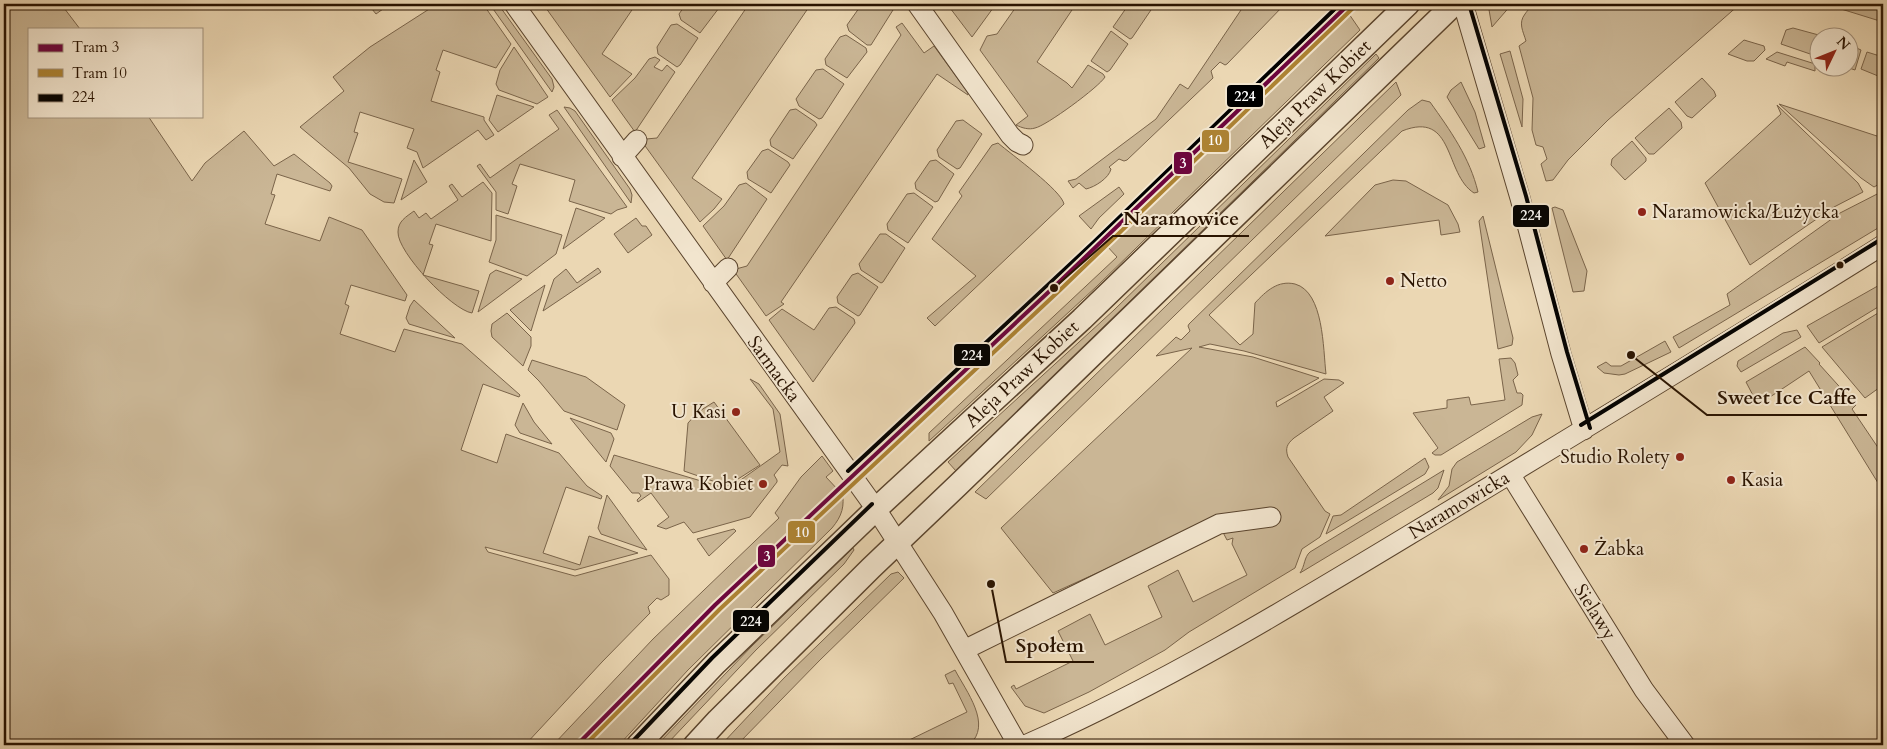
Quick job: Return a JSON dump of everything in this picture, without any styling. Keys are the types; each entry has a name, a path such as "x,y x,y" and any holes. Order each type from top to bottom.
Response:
{"street":[{"name":"Sarmacka","path":"514,4 876,509 899,543 964,650 1018,745"},
{"path":"916,4 1010,135 1017,142 1024,145"},
{"name":"Aleja Praw Kobiet","path":"638,745 716,663 876,509 1082,319 1408,4"},
{"name":"Aleja Praw Kobiet","path":"695,745 871,568 899,543 1454,4"},
{"path":"1463,4 1520,198 1563,362 1584,430"},
{"path":"622,157 637,140"},
{"name":"Naramowicka","path":"1025,745 1067,727 1139,690 1279,613 1584,430 1883,246"},
{"path":"713,283 728,268"},
{"name":"Sielawy","path":"1510,474 1644,690 1685,745"},
{"path":"964,650 1219,524 1271,517"}],"shaded area":[{"path":"4,4 61,4 79,28 28,28 28,118 149,118 192,181 205,163 244,131 274,166 294,154 330,183 332,186 330,191 277,174 271,194 275,195 265,224 320,241 329,217 362,230 407,295 405,301 351,285 345,304 349,306 340,334 395,352 404,329 462,344 520,395 519,397 483,384 461,450 497,463 506,434 559,453 587,486 602,496 601,499 566,487 543,553 580,565 589,536 638,553 575,570 485,547 488,552 575,576 651,555 669,579 669,595 661,600 657,598 648,607 650,613 525,745 4,745"},
{"path":"368,4 390,4 376,14"},
{"path":"437,4 483,4 511,44 496,68 443,50 436,70 440,72 431,101 484,117 494,135 486,140 478,130 423,168 417,152 407,148 414,129 360,112 354,132 358,133 348,162 402,179 394,203 384,202 370,194 349,168 300,127 344,91 333,77 370,47"},
{"path":"498,4 552,79 554,87 552,92 491,6"},
{"path":"543,4 636,4 602,54 632,74 610,97"},
{"path":"686,4 722,4 700,33 681,20 679,14"},
{"path":"749,4 811,4 692,178 722,199 700,222 643,143 646,139 657,138"},
{"path":"862,4 885,4 893,10 871,45 867,45 849,31 847,25"},
{"path":"947,4 996,4 972,37"},
{"path":"1018,4 1076,4 1037,62 1072,88 1088,65 1105,77 1093,89 1050,121 1033,129 1016,125 1028,116 980,50 987,36 997,34"},
{"path":"1129,4 1155,4 1130,39 1113,27"},
{"path":"1245,4 1285,4 1227,64 1225,65 1220,62 1211,71 1213,78 1127,160 1119,159 1109,167 1111,169 1108,176 1101,182 1086,189 1079,183 1073,188 1068,181 1076,179 1156,119 1180,84 1188,89"},
{"path":"1488,4 1512,4 1492,27"},
{"path":"1540,4 1740,4 1608,120 1568,160 1553,180 1546,181 1541,164 1547,159 1543,147 1536,145 1532,130 1533,98 1519,46 1526,41 1522,27 1523,17 1529,9 1534,7 1536,9"},
{"path":"1825,4 1883,4 1883,22"},
{"path":"1349,14 1360,30 1096,287 929,441 929,433 1117,257 1106,245 1118,238"},
{"path":"902,23 924,53 934,46 968,95 937,74 781,302 784,304 766,316 734,271 747,266 901,35 896,27"},
{"path":"677,24 698,38 677,67 658,54 657,47 671,25"},
{"path":"1793,28 1810,33 1810,54 1781,44 1786,30"},
{"path":"1111,31 1128,44 1107,72 1091,61"},
{"path":"846,35 866,48 867,52 847,78 826,65 825,59 840,37"},
{"path":"1744,40 1764,46 1765,50 1754,61 1747,61 1728,54"},
{"path":"514,47 548,97 537,104 499,90 496,84 500,70"},
{"path":"1510,51 1523,99 1522,127 1500,54"},
{"path":"1777,52 1810,62 1810,69 1787,62 1785,66 1766,59"},
{"path":"1867,52 1883,57 1883,78 1861,69"},
{"path":"1376,54 1379,58 956,471 948,462 1114,310"},
{"path":"655,57 660,60 654,67 662,71 667,65 675,72 635,132 612,100 635,78 649,59"},
{"path":"823,69 844,84 822,118 819,119 799,106 796,99 816,70"},
{"path":"1702,78 1716,96 1692,118 1687,116 1675,102"},
{"path":"1396,82 1401,95 986,499 975,492"},
{"path":"1461,82 1475,112 1485,147 1479,149 1447,97 1451,90"},
{"path":"497,95 534,107 498,132 489,120"},
{"path":"1422,100 1430,102 1452,134 1465,156 1478,192 1474,193 1464,184 1440,136 1431,129 1419,127 1402,131 1209,315 1240,345 1253,334 1255,303 1264,294 1278,285 1289,283 1305,289 1317,309 1323,337 1326,374 1244,351 1210,344 1199,347 1253,357 1319,378 1276,402 1277,407 1324,379 1339,380 1344,383 1324,397 1333,411 1294,438 1288,444 1287,449 1288,457 1325,511 1330,514 1320,537 1302,549 1295,568 1189,632 1165,650 1089,692 1044,713 1025,706 1011,687 1014,685 1016,689 1073,661 1058,631 1090,614 1105,645 1162,617 1148,586 1178,570 1193,602 1247,575 1232,544 1233,538 1227,540 1216,519 1053,593 1001,528 1192,348 1156,356 1176,337 1181,340 1190,331 1189,324 1408,110"},
{"path":"1779,104 1883,138 1883,182 1874,187 1861,178"},
{"path":"1777,105 1858,183 1863,192 1834,207 1750,265 1705,183 1781,114"},
{"path":"564,107 575,111 630,189 632,195 631,203"},
{"path":"1669,108 1681,122 1682,128 1654,154 1649,154 1635,138"},
{"path":"796,109 817,125 793,159 771,146 770,140 790,110"},
{"path":"557,110 627,207 611,214 569,201 575,180 520,164 512,184 517,186 508,214 496,210 496,192 477,166 480,164 490,178 559,129 549,115"},
{"path":"963,120 982,134 960,168 957,169 939,157 937,150 956,121"},
{"path":"1632,141 1646,158 1646,161 1625,180 1611,165 1612,159"},
{"path":"998,143 1054,190 1064,204 935,326 927,318 976,276 932,239 962,196 959,192 992,145"},
{"path":"768,149 790,165 771,193 748,179 747,172 762,151"},
{"path":"414,160 427,182 401,200"},
{"path":"936,160 954,174 938,201 935,202 916,189 915,183 930,161"},
{"path":"1393,180 1406,181 1448,205 1460,232 1441,235 1439,220 1325,236 1375,185"},
{"path":"483,182 492,193 491,241 436,224 429,244 433,245 423,274 406,253 400,241 398,228 401,222 414,211 419,218 426,213 431,219 458,200 449,186 452,184 462,197"},
{"path":"746,183 767,199 727,260 703,226 724,206 739,185"},
{"path":"1119,187 1124,194 1099,218 1091,229 1079,216"},
{"path":"1883,191 1883,225 1679,348 1673,337 1730,305 1727,294 1840,213"},
{"path":"914,193 933,207 908,243 888,230 887,224 907,194"},
{"path":"1555,207 1563,210 1587,271 1584,291 1573,292 1552,208"},
{"path":"576,208 605,218 563,249"},
{"path":"496,215 562,235 556,254 527,276 489,262 496,240"},
{"path":"1483,216 1513,338 1512,345 1498,349 1479,221"},
{"path":"636,218 642,226 646,226 652,235 628,253 614,234"},
{"path":"880,234 886,234 905,248 881,283 861,270 859,264"},
{"path":"598,268 601,272 543,311 554,279 566,269 577,283"},
{"path":"496,270 522,279 478,312 490,274"},
{"path":"858,273 878,287 858,316 838,303 837,297 852,275"},
{"path":"424,275 479,291 472,313 452,302"},
{"path":"1883,283 1883,304 1819,343 1807,326"},
{"path":"545,285 531,331 510,310"},
{"path":"414,300 455,338 409,324 406,318"},
{"path":"836,307 854,319 855,323 813,382 769,320 782,309 814,330 829,308"},
{"path":"1883,310 1883,385 1865,398 1822,347"},
{"path":"507,313 531,337 531,346 523,366 492,337 492,324"},
{"path":"1797,330 1801,337 1741,372 1737,366 1738,361 1783,333"},
{"path":"1665,341 1671,352 1625,374 1604,373 1597,367 1606,362 1611,366 1621,366"},
{"path":"1805,347 1856,405 1852,409 1883,455 1883,491 1809,371 1758,405 1746,382"},
{"path":"1511,358 1515,363 1518,375 1513,380 1517,393 1523,395 1522,405 1441,455 1432,453 1438,448 1413,413 1447,408 1447,400 1469,397 1471,405 1505,400 1499,359"},
{"path":"532,360 586,377 625,405 617,430 564,411 528,370"},
{"path":"750,379 759,384 780,414 788,466 782,465 774,475 777,482 750,517 693,533 684,522 666,529 657,526 669,517 651,493 638,502 637,500 641,496 639,493 632,493 610,466 614,455 728,489 780,452 773,409"},
{"path":"714,402 760,465 727,486 684,471 688,423 698,412"},
{"path":"523,403 534,422 552,444 520,433 515,425"},
{"path":"1542,414 1532,435 1516,452 1438,500 1449,486 1452,469 1457,462 1532,417"},
{"path":"570,418 611,433 614,439 606,462"},
{"path":"822,456 833,471 826,477 840,492 842,491 843,496 842,511 832,528 688,670 619,745 553,745 653,639 779,518 775,513 801,477"},
{"path":"1425,458 1429,467 1425,474 1326,534 1333,516 1341,515"},
{"path":"1444,470 1438,488 1433,493 1300,573 1310,552"},
{"path":"607,495 647,550 601,534 598,528"},
{"path":"734,529 736,531 709,556 697,539"},
{"path":"853,548 854,550 844,564 756,650 666,745 657,745 752,646"},
{"path":"898,572 904,578 737,745 721,745 784,678 891,574"},
{"path":"955,670 975,708 978,718 976,737 969,745 899,745 967,712 953,683 949,684 945,675"}],"tram line":[{"name":"3","path":"577,745 715,605 1055,286 1349,4"},
{"name":"10","path":"585,745 720,609 1060,290 1353,8"}],"transit line":[{"name":"224","path":"848,471 1094,242 1340,4"},
{"name":"224","path":"1469,4 1526,196 1567,352 1590,428"},
{"name":"224","path":"1581,425 1880,240"},
{"name":"224","path":"633,741 712,658 872,504"}],"place":[{"name":"Naramowicka/Łużycka","path":"1642,212"},
{"name":"Netto","path":"1390,281"},
{"name":"Naramowice","path":"1054,288"},
{"name":"Sweet Ice Caffe","path":"1631,355"},
{"name":"U Kasi","path":"736,412"},
{"name":"Studio Rolety","path":"1680,457"},
{"name":"Kasia","path":"1731,480"},
{"name":"Prawa Kobiet","path":"763,484"},
{"name":"Żabka","path":"1584,549"},
{"name":"Społem","path":"991,584"}]}
